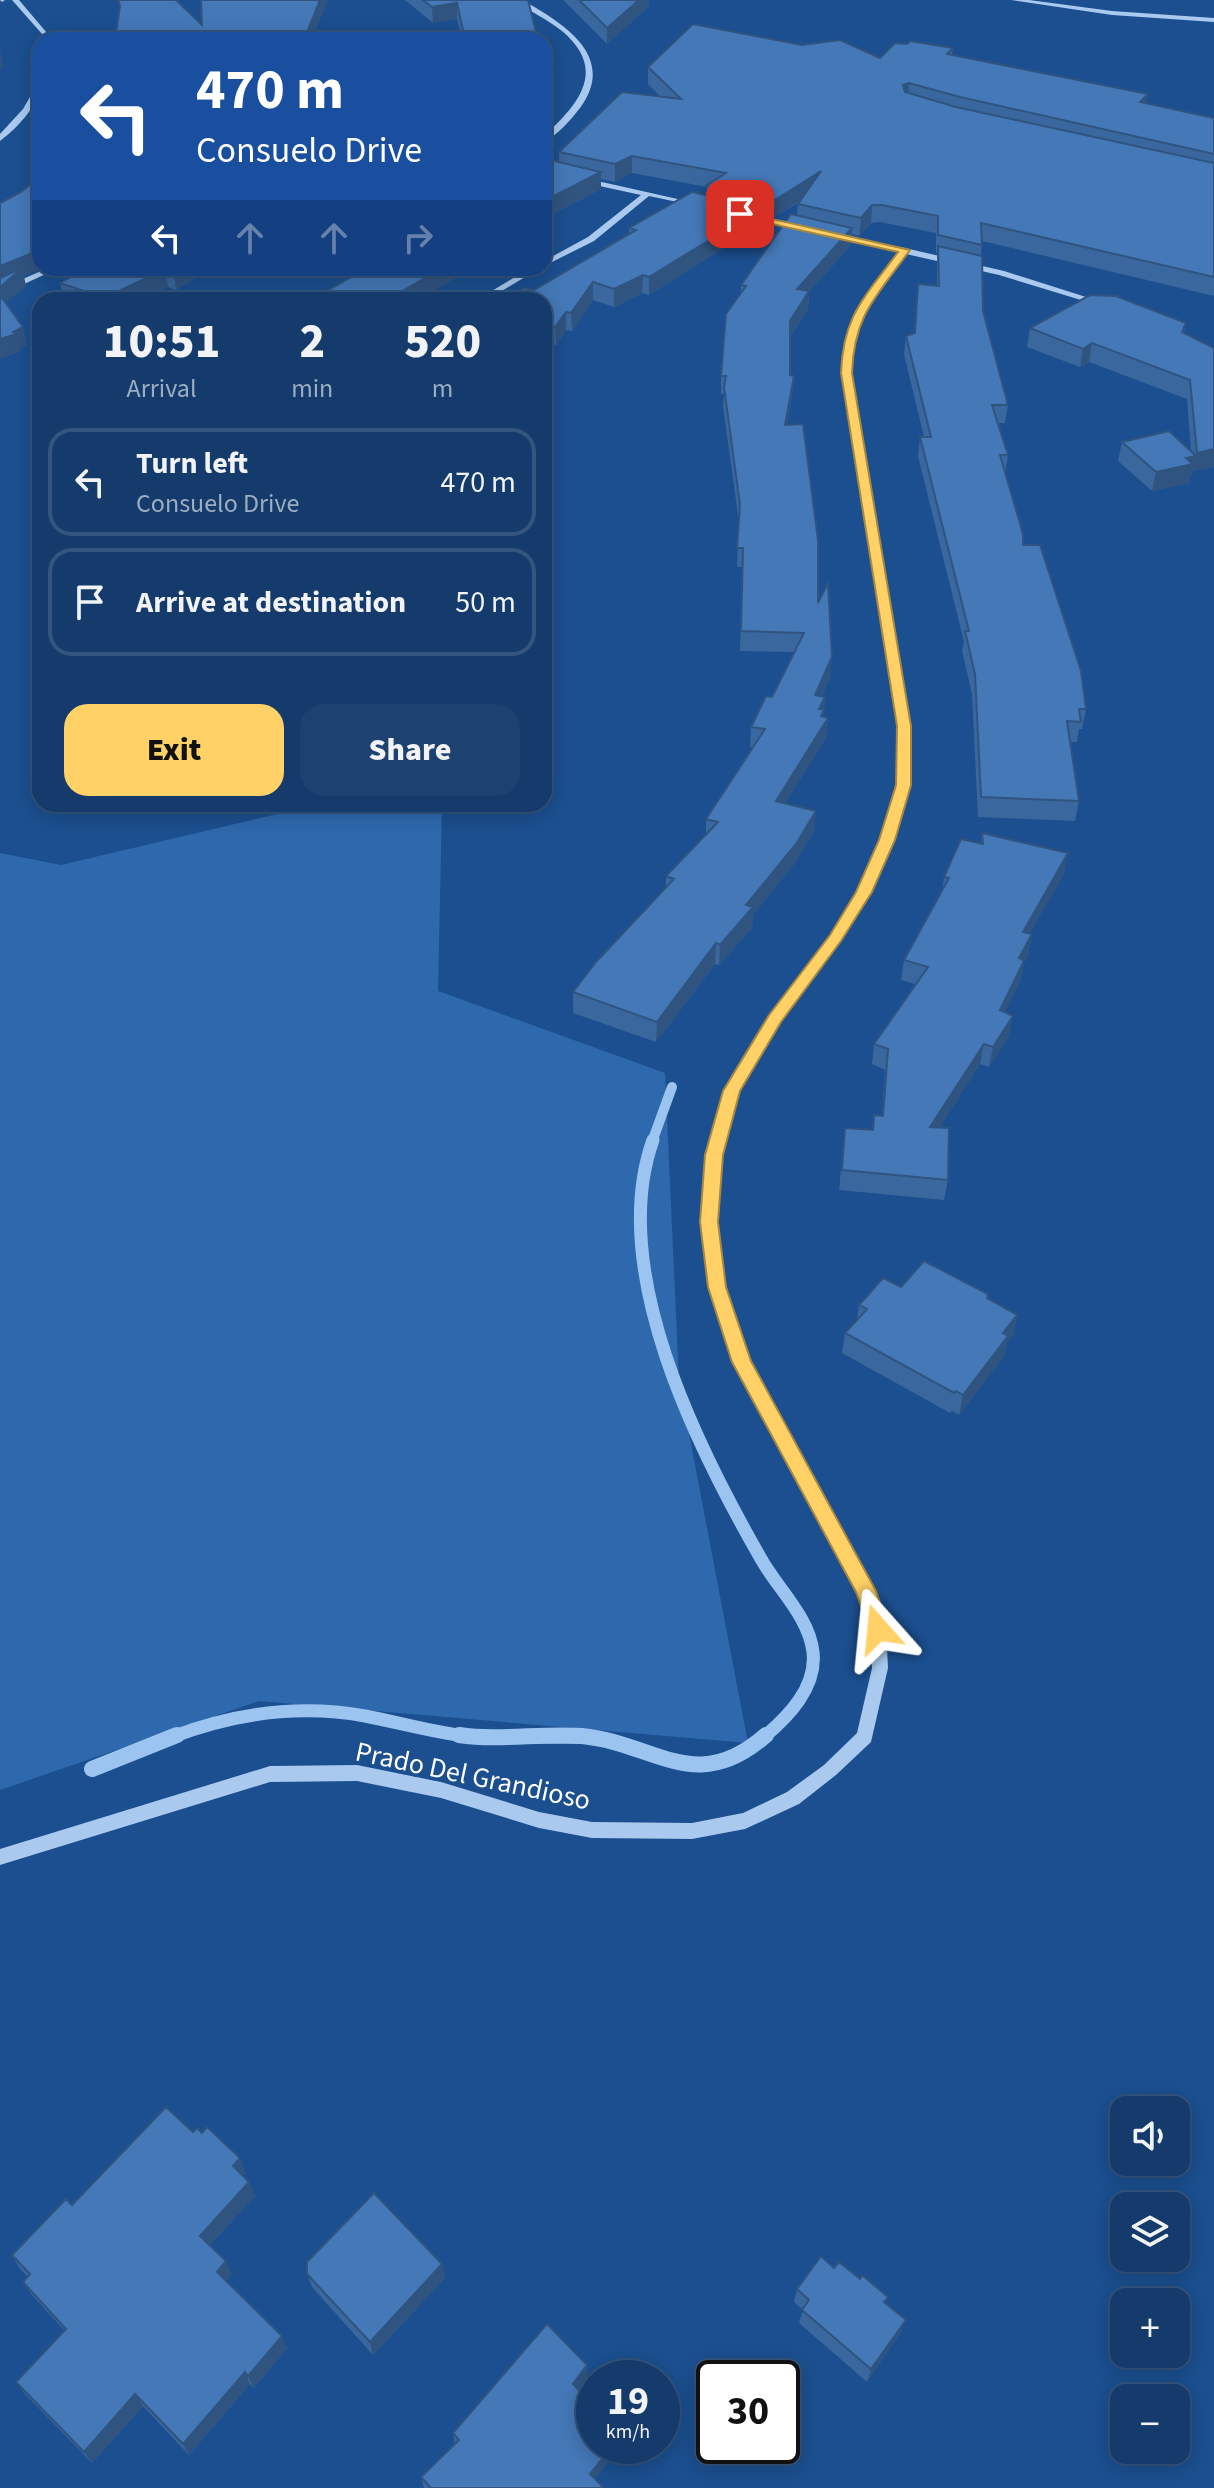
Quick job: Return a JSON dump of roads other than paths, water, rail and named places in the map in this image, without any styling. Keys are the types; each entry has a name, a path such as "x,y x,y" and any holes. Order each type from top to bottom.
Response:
{"street":[{"path":"15,0 43,32"},
{"path":"517,0 550,16 577,40 589,62 589,89 573,117 552,134"},
{"path":"1014,0 1112,13 1214,20"},
{"path":"0,139 32,100"},
{"path":"26,110 32,110"},
{"path":"574,178 709,207"},
{"path":"552,260 591,239 648,193"},
{"path":"740,214 1001,273 1117,309"},
{"name":"Prado Del Grandioso","path":"0,1857 270,1774 357,1773 441,1790 539,1820 592,1830 692,1831 745,1821 793,1798 830,1770 865,1737 880,1668 878,1629 866,1591 742,1362 717,1287 709,1222 714,1155 731,1091 774,1019 836,938 864,892 887,840 904,785 904,726 847,373 848,342 855,319 905,250"},
{"path":"0,292 37,276"},
{"path":"495,292 522,276"}],"waterway":[{"path":"652,1142 672,1087"},
{"path":"653,1140 642,1190 641,1244 650,1300 666,1356 710,1464 760,1557 799,1614 813,1652 811,1677 806,1689 792,1710 764,1737"},
{"path":"172,1737 219,1722 291,1711 340,1712 461,1735"},
{"path":"172,1737 177,1735"},
{"path":"461,1735 587,1737"},
{"path":"461,1735 474,1737"},
{"path":"587,1737 696,1764 718,1762 741,1753 766,1735"},
{"path":"92,1769 172,1737"},
{"path":"523,1737 587,1737"}]}
